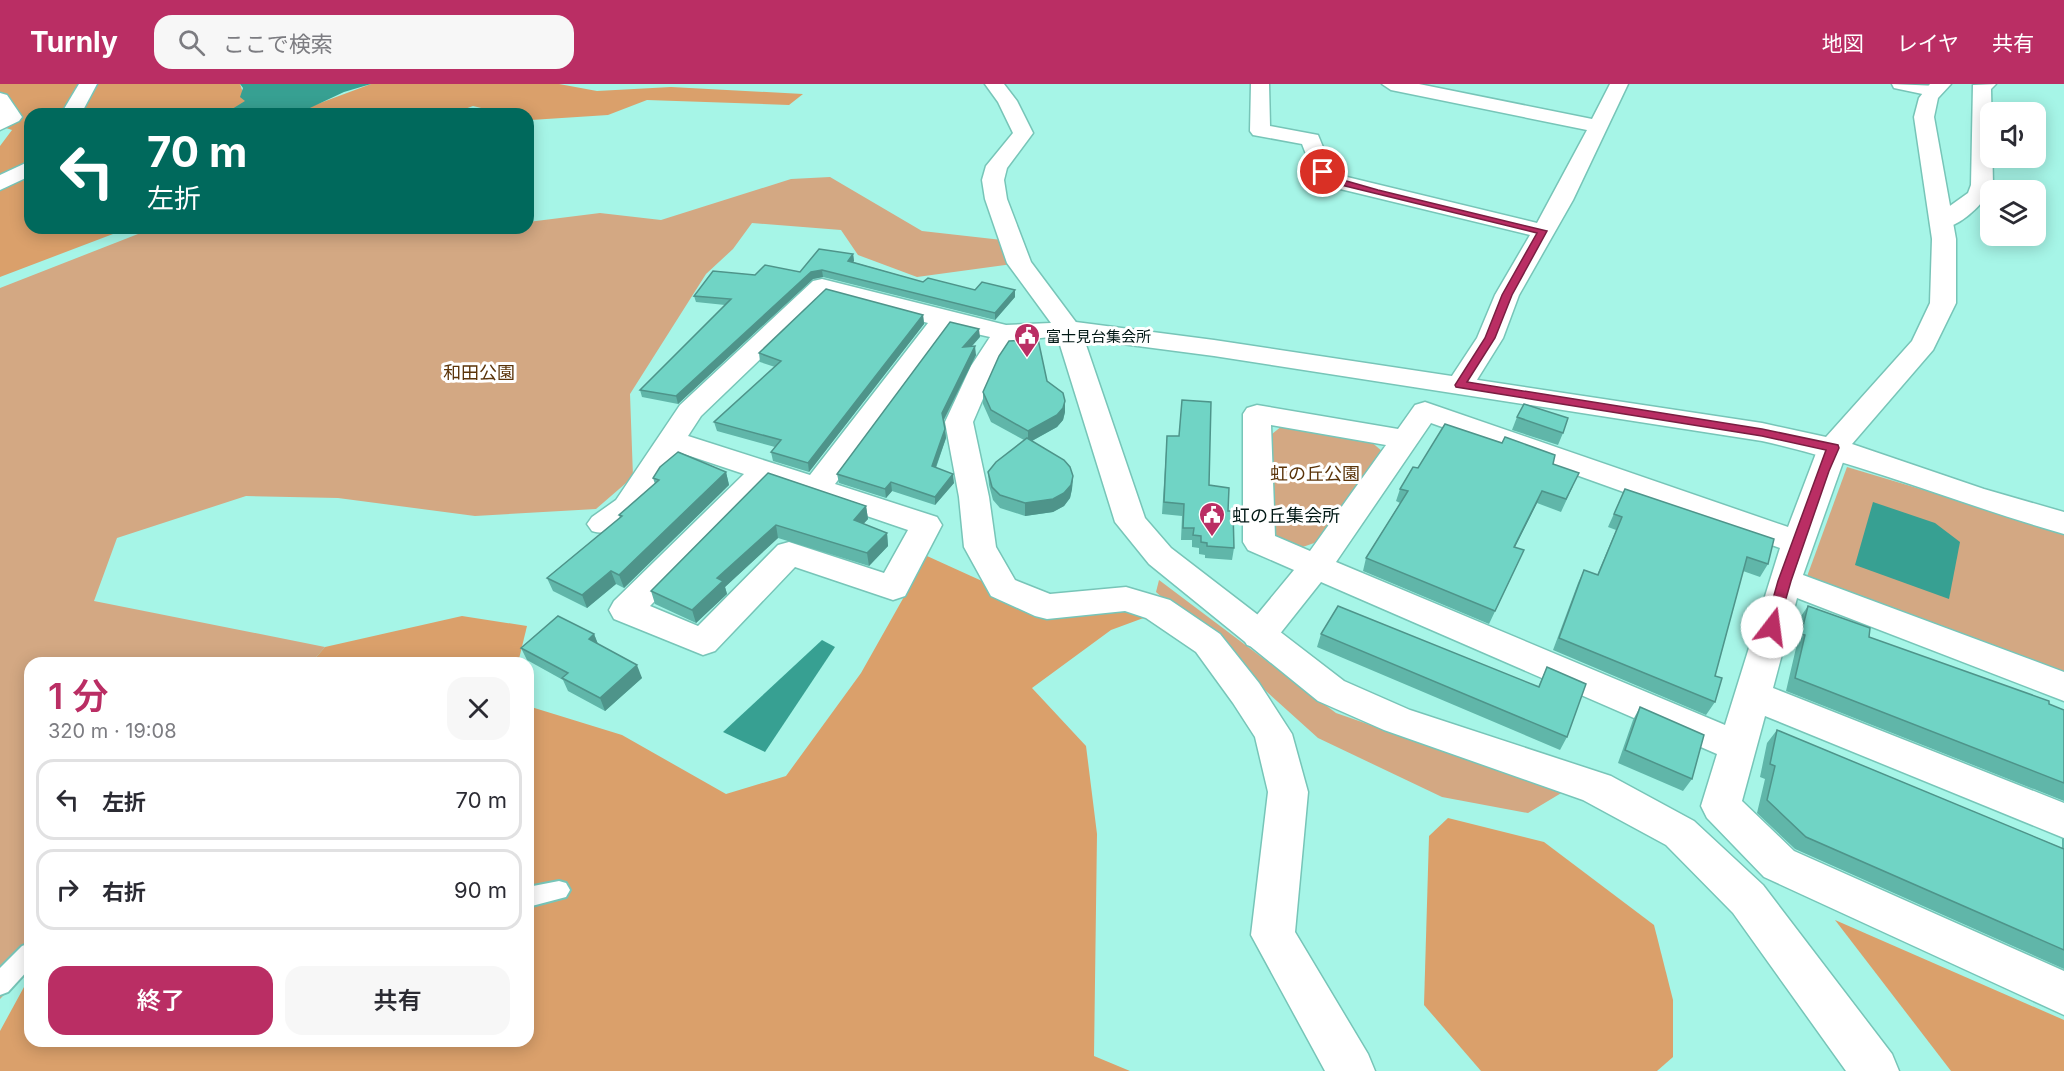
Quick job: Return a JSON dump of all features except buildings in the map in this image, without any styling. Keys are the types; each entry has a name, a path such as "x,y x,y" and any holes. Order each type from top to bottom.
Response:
{"street":[{"path":"74,108 88,84"},
{"path":"994,84 1007,101 1023,133 1007,157 997,166 993,180 996,199 1019,263 1068,329 1131,522 1160,556 1331,691 1397,720 1597,788 1680,833 1749,899 1875,1071"},
{"path":"1390,84 1598,126"},
{"path":"1460,385 1490,338 1507,295 1562,200 1619,84"},
{"path":"1901,84 1937,87"},
{"path":"1941,223 1977,196 1982,185 1982,85 1987,84"},
{"path":"1265,86 1260,131 1311,139 1323,172 1340,182 1543,231"},
{"path":"1937,87 1925,101 1924,117 1946,263 1943,303 1924,344 1833,448 1785,581 1721,806 1779,864 2064,993"},
{"path":"0,124 12,117 5,94"},
{"path":"0,184 24,170"},
{"path":"603,524 627,507 690,411 822,286 944,320 1006,333 1022,334 1068,329 1460,385 1762,432 1833,448 1973,496 2064,523"},
{"path":"816,488 944,320"},
{"path":"1006,333 984,366 958,422 974,497 980,547 1003,588 1047,606 1126,599 1158,609 1208,643 1246,693 1273,734 1288,792 1273,935 1351,1071"},
{"path":"1259,636 1316,566 1425,411 1798,542"},
{"path":"1404,439 1257,414 1259,542 1739,747"},
{"path":"672,440 765,471 816,488 926,525 893,588 789,553 703,642 626,610 765,471"},
{"path":"1785,581 2064,687"},
{"path":"1754,696 2064,821"}],"lane":[{"path":"534,896 559,890"},
{"path":"0,984 24,959"}],"green space":[{"name":"和田公園","path":"830,177 922,231 1011,241 1019,263 917,277 858,255 841,230 752,223 733,249 706,274 630,394 633,477 596,509 475,516 338,498 246,496 117,538 94,601 325,647 316,657 24,657 24,974 0,999 0,288 138,234 534,234 534,221 600,213 661,220 791,179"},
{"name":"虹の丘公園","path":"1282,426 1369,440 1383,452 1317,542 1297,549 1275,535 1272,434"},
{"path":"1847,467 2064,532 2064,679 1805,582"},
{"path":"1159,580 1336,713 1563,792 1528,813 1442,797 1318,738 1156,592"}],"shaded area":[{"path":"0,84 240,84 246,101 238,108 24,108 24,234 113,234 0,277 0,146 12,130 0,126"},
{"path":"371,84 559,84 597,91 671,87 803,94 789,105 647,100 608,115 534,120 534,108 473,106 468,108 307,108"},
{"path":"927,556 982,581 1066,602 1157,613 1111,630 1032,688 1086,746 1097,834 1094,1056 1130,1071 0,1071 0,1031 24,987 24,1047 534,1047 534,708 622,735 726,794 786,776 861,673"},
{"path":"462,616 527,626 519,657 316,657 325,647"},
{"path":"1448,818 1544,842 1654,925 1673,1000 1673,1057 1657,1071 1481,1071 1424,1005 1429,836"},
{"path":"1835,920 2064,1020 2064,1071 1951,1071"}],"water":[{"path":"240,84 371,84 344,92 310,108 234,108 245,101 240,97 243,88"},
{"path":"1873,502 1935,523 1960,542 1949,599 1855,565"},
{"path":"822,640 835,647 765,752 723,732"}],"place":[{"name":"富士見台集会所","path":"1027,359"},
{"name":"虹の丘集会所","path":"1212,538"}],"route":[{"path":"1323,172 1340,182 1376,192 1543,231 1507,295 1490,338 1460,385 1762,432 1833,448 1785,581 1772,627"}]}
